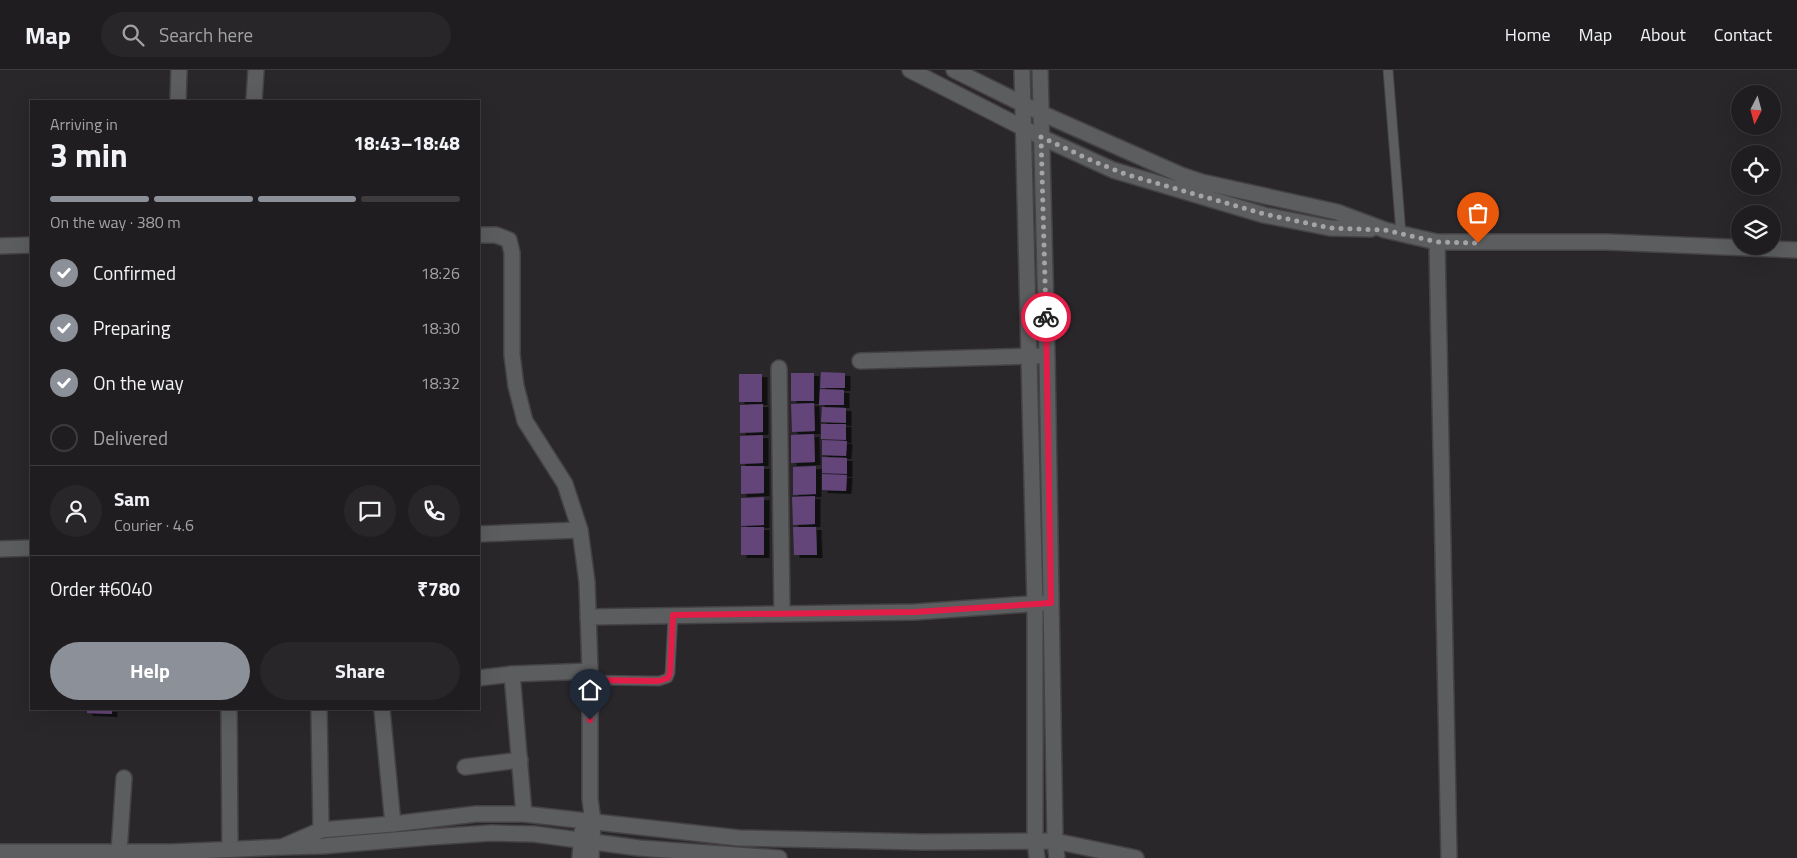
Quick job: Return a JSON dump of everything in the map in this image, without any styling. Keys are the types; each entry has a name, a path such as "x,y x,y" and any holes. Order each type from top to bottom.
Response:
{"street":[{"path":"178,100 179,70"},
{"path":"254,100 256,70"},
{"path":"910,70 1041,137 1113,170 1264,214 1330,228 1385,230"},
{"path":"954,70 1041,114 1182,175 1202,182 1337,212 1385,230 1437,242 1607,242 1797,250"},
{"path":"1022,70 1035,604 1035,842 1037,858"},
{"path":"1040,70 1055,841 1058,858"},
{"path":"480,235 496,235 509,240 512,253 512,355 520,403 525,421 565,484 580,530 587,582 590,675 590,799 587,841 591,858"},
{"path":"1437,242 1449,858"},
{"path":"0,246 30,245"},
{"path":"860,361 1047,356"},
{"path":"779,368 782,614"},
{"path":"480,534 580,530"},
{"path":"0,549 30,548"},
{"path":"588,617 915,612 1051,603"},
{"path":"480,678 512,674 590,675"},
{"path":"512,674 524,814"},
{"path":"228,710 230,849"},
{"path":"319,710 321,830"},
{"path":"382,710 393,824"},
{"path":"464,767 520,760"},
{"path":"119,852 124,778"},
{"path":"0,852 101,855 119,852 171,855 230,849 266,853 321,830 476,814 524,814 739,838 922,842 1055,841 1136,858"},
{"path":"282,847 323,846 491,833 534,834 639,848 779,858"},
{"path":"580,858 587,841"}],"lane":[{"path":"1388,70 1401,234"},
{"path":"590,675 659,681 668,678 670,673 673,615"}],"building":[{"path":"821,372 845,373 845,388 820,388"},
{"path":"791,373 814,373 814,401 791,401"},
{"path":"739,374 762,374 762,402 739,402"},
{"path":"820,389 844,390 844,405 819,405"},
{"path":"814,403 815,431 792,432 791,404"},
{"path":"763,404 763,432 740,433 740,405"},
{"path":"822,407 846,408 846,423 821,422"},
{"path":"821,424 846,424 846,440 821,439"},
{"path":"814,434 815,462 791,463 791,435"},
{"path":"763,435 763,463 740,464 740,436"},
{"path":"822,440 847,441 846,456 822,455"},
{"path":"822,457 847,458 847,474 822,473"},
{"path":"741,466 764,466 764,493 741,494"},
{"path":"816,466 816,494 793,495 793,467"},
{"path":"822,474 847,475 846,491 822,490"},
{"path":"815,496 815,524 793,525 792,497"},
{"path":"764,497 764,525 741,526 741,498"},
{"path":"741,527 764,527 764,555 741,555"},
{"path":"793,527 816,527 817,555 794,555"},
{"path":"87,710 112,710 112,714 87,713"}],"way so far":[{"path":"1046,317 1041,137 1113,170 1136,178 1300,223 1330,228 1385,230 1437,242 1478,243"}],"route":[{"path":"590,720 590,680 659,681 668,678 670,673 673,615 915,612 1051,603 1046,317"}]}
